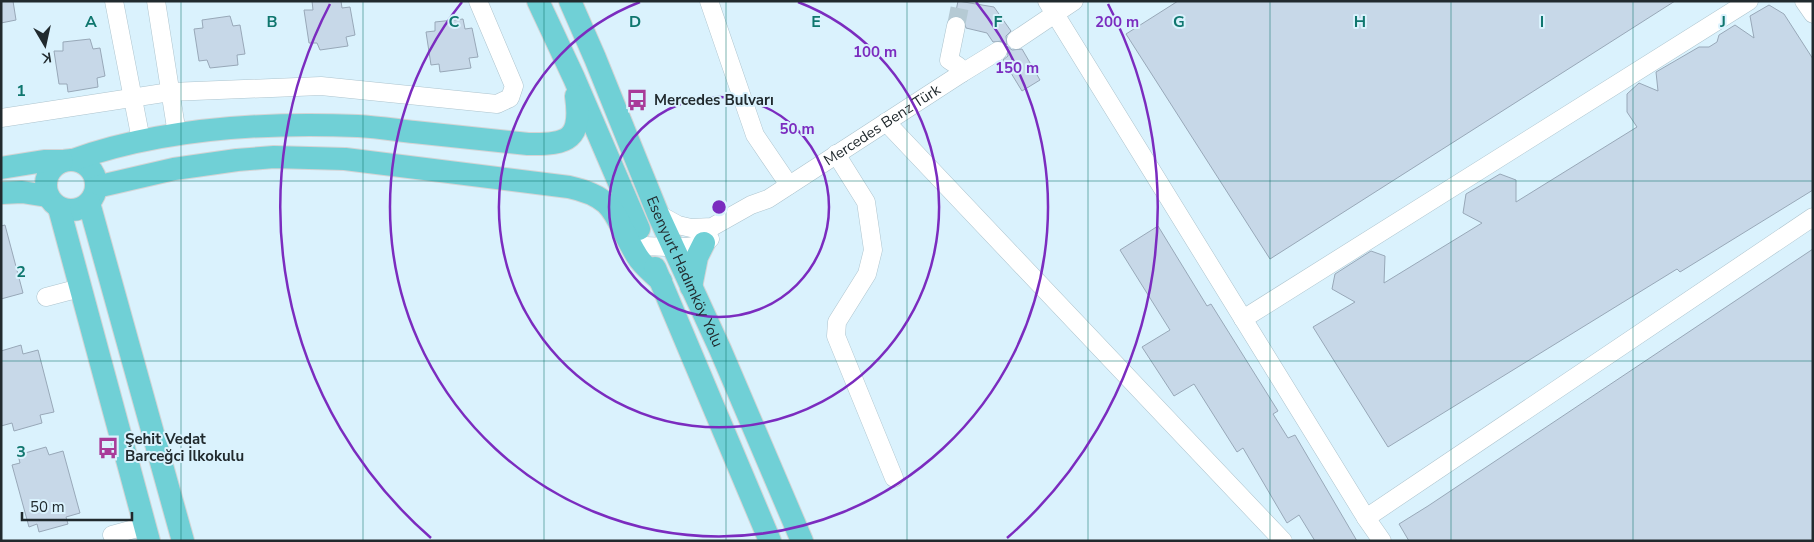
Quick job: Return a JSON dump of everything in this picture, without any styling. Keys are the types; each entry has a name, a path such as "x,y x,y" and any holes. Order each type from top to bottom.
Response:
{"main road":[{"name":"Esenyurt Hadımköy Yolu","path":"538,1 574,78 770,541"},
{"name":"Esenyurt Hadımköy Yolu","path":"570,1 658,214 720,349 802,541"},
{"path":"147,534 80,288 53,202 45,188 49,172 54,166 100,150 141,140 177,134 262,125 359,126 528,144 551,143 569,137 575,131 578,124 574,78"},
{"path":"1,193 22,192 53,202 67,210 75,210 83,208 93,195 174,169 274,157 346,159 568,187 598,196 611,206 638,257 661,281"},
{"path":"1,168 44,160 86,164 92,171 95,178 93,195 183,541"},
{"path":"691,287 697,257 704,243"}],"street":[{"path":"114,1 141,140"},
{"path":"156,1 177,134"},
{"path":"1,118 170,92 321,86 497,104 510,98 514,86 478,1"},
{"path":"709,1 755,135 789,185"},
{"path":"1016,40 1051,7 1074,1"},
{"path":"1243,319 1750,1"},
{"path":"1804,1 1813,14"},
{"path":"1051,7 1382,541"},
{"path":"956,26 950,60 958,66 962,73"},
{"name":"Mercedes Benz Türk","path":"658,214 678,225 691,228 712,227 751,205 768,199 998,51"},
{"path":"886,122 1283,541"},
{"path":"836,154 866,202 873,250 867,274 837,322 836,336 894,478"},
{"name":"Mercedes Benz Türk","path":"646,246 673,248 697,246 760,209 768,199"},
{"path":"1366,518 1813,217"},
{"path":"46,296 80,288"},
{"path":"112,535 147,534"}],"building":[{"path":"1,1 13,1 16,20 1,23"},
{"path":"312,1 341,1 342,8 350,7 355,35 346,37 348,46 320,50 317,43 309,43 304,10 313,10"},
{"path":"958,1 994,7 1011,31 1006,36 1007,45 1003,41 993,42 987,33 966,28 963,18 955,16"},
{"path":"1178,1 1675,1 1270,259 1126,34"},
{"path":"1769,5 1784,14 1813,59 1813,190 1680,272 1677,269 1388,447 1313,327 1355,302 1332,289 1335,274 1371,251 1385,256 1384,283 1482,223 1463,213 1466,194 1500,174 1516,180 1516,202 1637,127 1627,112 1627,94 1639,83 1658,91 1656,72 1699,47 1709,47 1717,42 1719,35 1735,25 1754,38 1750,16"},
{"path":"230,16 233,26 240,25 245,54 237,55 238,65 210,68 207,60 199,61 194,29 203,28 202,20"},
{"path":"463,19 465,29 472,28 478,57 469,58 471,68 440,72 439,64 431,65 426,32 435,31 435,22"},
{"path":"90,39 93,49 100,48 105,76 97,78 98,87 68,92 67,84 59,84 54,51 63,51 63,42"},
{"path":"1007,46 1012,50 1022,49 1040,80 1022,91 1003,60 1008,56"},
{"path":"5,225 23,293 1,299 1,226"},
{"path":"1158,226 1207,306 1211,304 1278,411 1273,414 1288,438 1295,435 1357,541 1315,541 1299,515 1287,523 1243,448 1237,452 1194,384 1174,396 1142,347 1170,330 1120,250"},
{"path":"1813,249 1813,541 1409,541 1399,524"},
{"path":"21,345 23,354 38,350 54,412 40,415 42,423 14,431 12,423 1,426 1,351"},
{"path":"46,447 49,455 63,451 80,513 66,517 68,524 39,532 37,524 29,527 12,465 20,463 18,455"}],"tunnel":[{"path":"956,26 961,1"}],"place":[{"name":"Mercedes Bulvarı","path":"637,100"},
{"name":"Şehit Vedat Barceğci İlkokulu","path":"108,448"}]}
